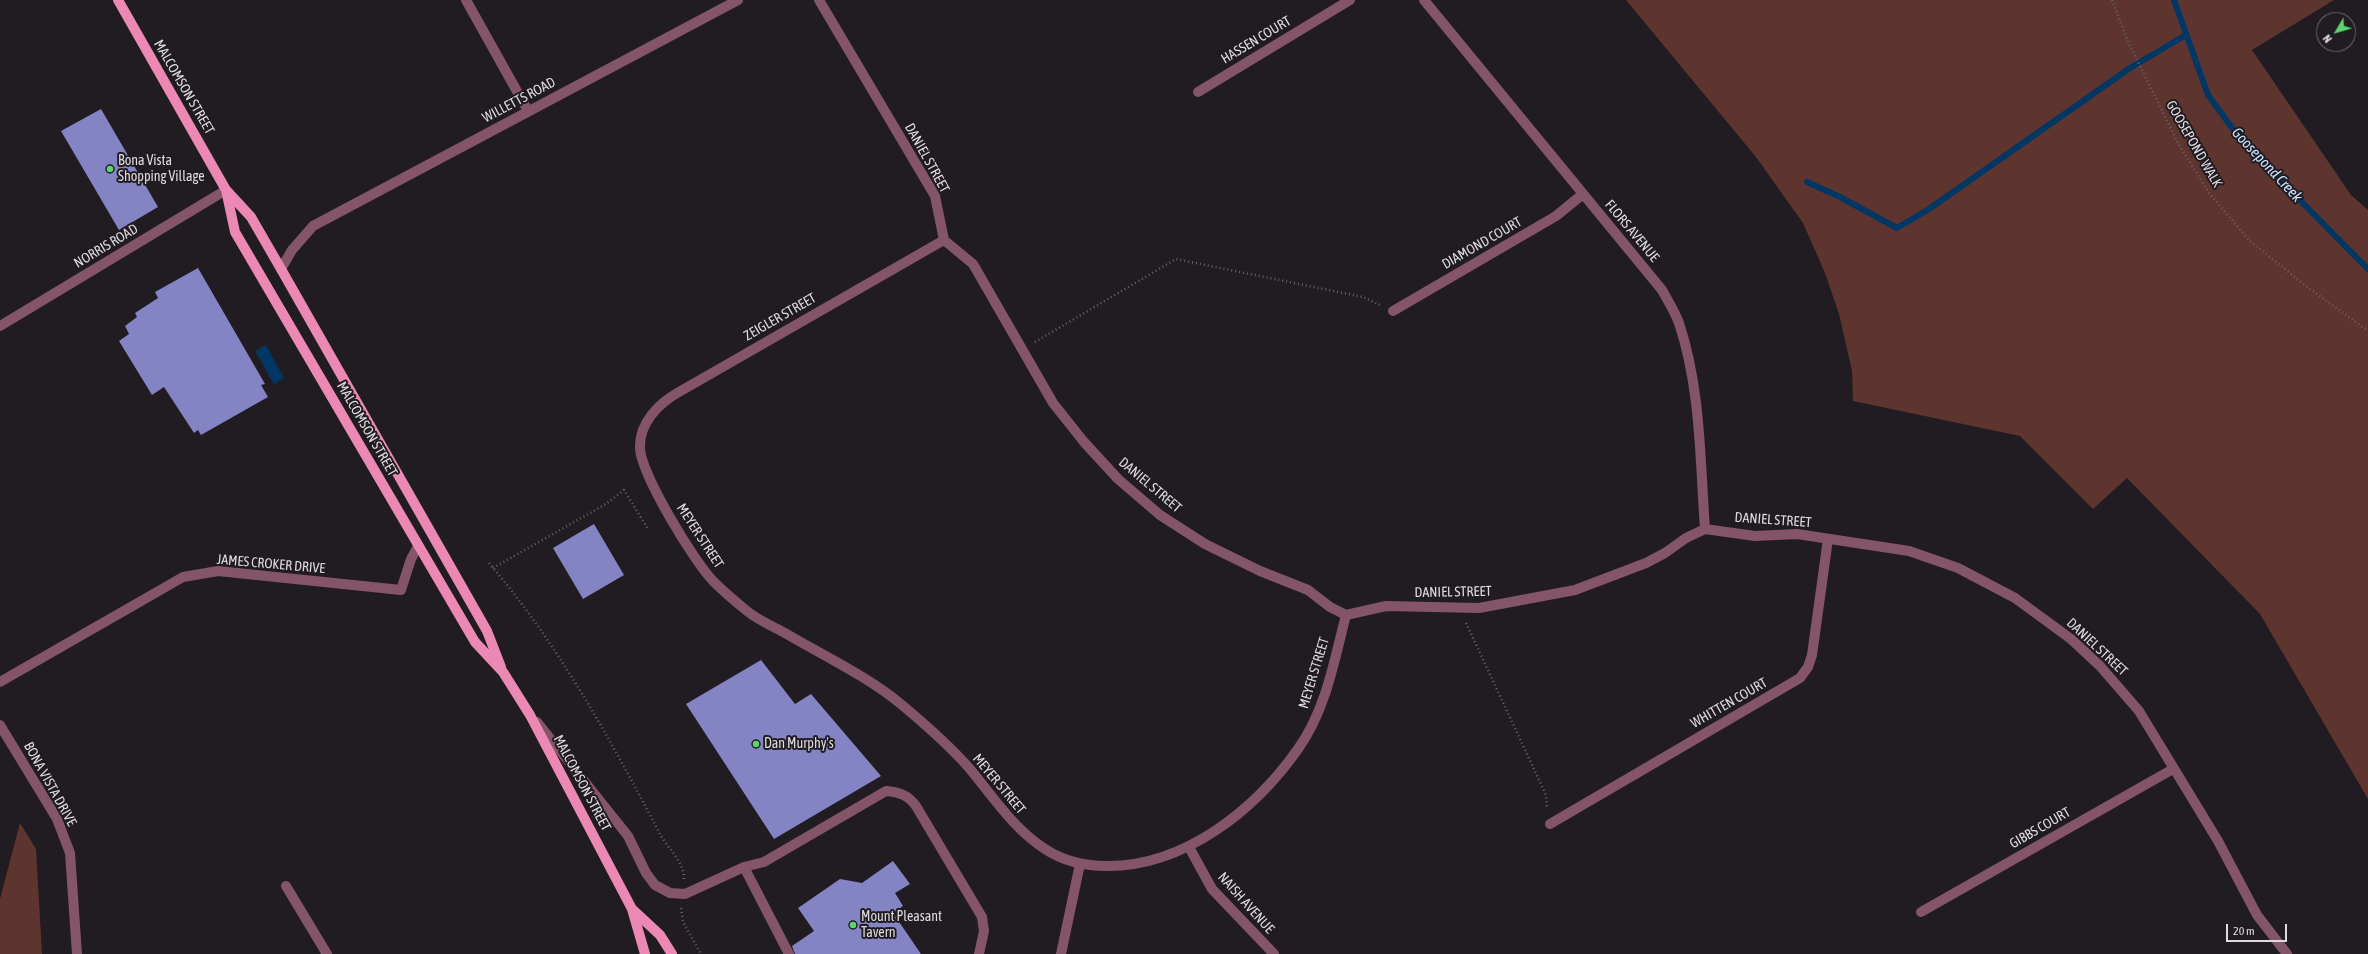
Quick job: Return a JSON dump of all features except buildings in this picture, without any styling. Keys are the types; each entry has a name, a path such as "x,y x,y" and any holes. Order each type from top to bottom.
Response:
{"main road":[{"name":"MALCOMSON STREET","path":"118,0 226,190 251,217 487,631 503,672 530,715 632,909 645,954"},
{"name":"MALCOMSON STREET","path":"226,190 235,232 475,642 503,672"},
{"name":"MALCOMSON STREET","path":"632,909 660,935 672,954"}],"street":[{"path":"466,0 528,111"},
{"name":"WILLETTS ROAD","path":"281,269 292,250 313,226 738,0"},
{"name":"DANIEL STREET","path":"819,0 935,196 944,240 973,264 1021,350 1053,403 1084,442 1118,479 1160,515 1205,544 1260,571 1308,590 1330,607 1346,615 1386,606 1479,608 1575,590 1646,563 1665,553 1686,538 1705,529 1755,536 1797,534 1909,552 1958,568 2015,598 2072,639 2100,666 2139,711 2218,841 2257,915 2287,954"},
{"name":"HASSEN COURT","path":"1198,92 1350,0"},
{"name":"FLORS AVENUE","path":"1424,0 1662,290 1678,321 1690,360 1696,410 1705,529"},
{"name":"NORRIS ROAD","path":"0,326 226,190"},
{"name":"DIAMOND COURT","path":"1393,311 1556,216 1583,194"},
{"name":"ZEIGLER STREET","path":"642,431 656,408 666,399 944,240"},
{"name":"MEYER STREET","path":"642,431 640,447 643,463 654,488 687,546 712,580 749,612 884,690 940,737 969,769 1013,824 1047,850 1080,864 1129,866 1162,858 1189,847 1213,832 1248,805 1298,749 1316,718 1327,689 1346,615"},
{"name":"WHITTEN COURT","path":"1550,824 1800,678 1808,667 1812,655 1828,540"},
{"name":"JAMES CROKER DRIVE","path":"0,682 183,577 218,571 402,590 411,559 418,546"},
{"path":"530,715 628,836 646,873 655,885 670,893 685,894 744,868 764,862 886,791 898,792 912,800 982,917 984,931 979,954"},
{"name":"BONA VISTA DRIVE","path":"0,725 57,819 70,853 77,954"},
{"name":"GIBBS COURT","path":"1921,912 2173,769"},
{"name":"NAISH AVENUE","path":"1189,847 1212,889 1274,954"},
{"path":"1061,954 1080,864"},
{"path":"744,868 789,954"},
{"path":"286,886 327,954"}],"path":[{"name":"GOOSEPOND WALK","path":"2112,0 2129,44 2178,143 2209,193 2249,240 2306,286 2368,331"},
{"path":"1021,350 1176,259 1363,297 1393,311"},
{"path":"493,568 606,504 624,490 648,529"},
{"path":"489,563 529,612 587,701 666,846 682,867 684,882"},
{"path":"1464,608 1466,627 1546,795 1550,824"},
{"path":"681,906 683,922 701,954"}],"shaded area":[{"path":"1626,0 2334,0 2252,50 2351,195 2368,210 2368,799 2260,614 2127,478 2093,509 2020,436 1853,401 1852,371 1839,314 1825,273 1803,223 1756,157"},
{"path":"20,823 36,849 42,954 0,954 0,899"}],"water":[{"path":"266,345 284,378 274,384 255,351"}],"waterway":[{"name":"Goosepond Creek","path":"2174,0 2208,95 2244,144 2368,269"},
{"path":"1807,182 1840,197 1897,228 1929,209 2130,68 2186,35"}],"place":[{"name":"Bona Vista Shopping Village","path":"110,169"},
{"name":"Dan Murphy's","path":"756,744"},
{"name":"Mount Pleasant Tavern","path":"853,925"}]}
